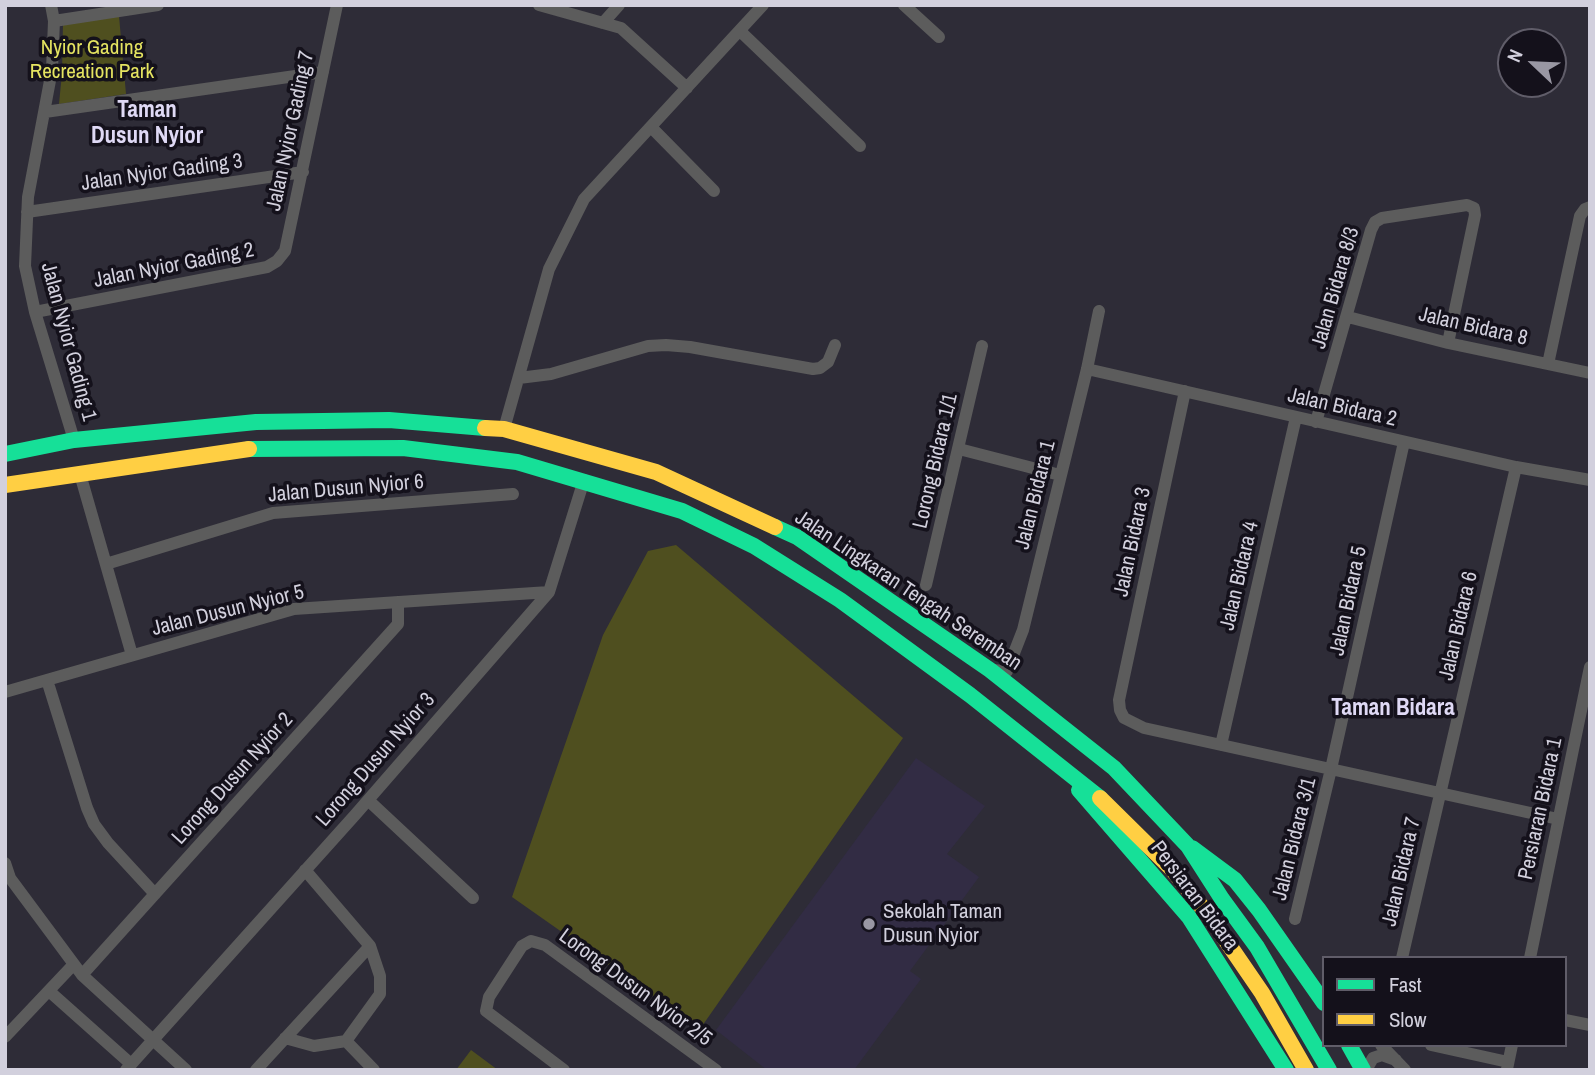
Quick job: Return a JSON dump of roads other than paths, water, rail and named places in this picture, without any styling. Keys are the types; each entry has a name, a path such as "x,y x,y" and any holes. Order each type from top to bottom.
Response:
{"main road":[{"name":"Jalan Lingkaran Tengah Seremban","path":"5,454 74,440 269,422 389,420 504,429 656,472 797,537 990,670 1114,768 1188,846 1222,900 1257,947 1329,1070"},
{"path":"5,485 259,449 403,448 517,462 682,511 754,546 840,600 970,695 1113,809 1174,870 1212,920 1262,993 1306,1070"},
{"name":"Persiaran Bidara","path":"1052,759 1189,917 1286,1070"},
{"name":"Persiaran Bidara","path":"1188,846 1235,880 1259,909 1322,1000"},
{"path":"1350,1047 1364,1070"}],"street":[{"name":"Jalan Nyior Gading 1","path":"51,5 54,21 52,70 27,197 25,266 35,312 74,440"},
{"path":"54,21 158,5"},
{"name":"Jalan Nyior Gading 7","path":"277,261 285,251 337,5"},
{"path":"539,5 574,10 621,28 687,88"},
{"path":"603,23 619,5"},
{"path":"504,429 550,269 584,199 763,5"},
{"path":"904,5 939,37"},
{"path":"740,31 860,146"},
{"path":"45,111 324,72"},
{"path":"651,127 714,191"},
{"name":"Jalan Nyior Gading 3","path":"27,212 303,172"},
{"name":"Jalan Bidara 8/3","path":"1316,422 1371,230 1375,222 1382,218 1467,205 1474,208 1475,215 1448,342"},
{"path":"1548,364 1580,216 1590,207"},
{"name":"Jalan Nyior Gading 2","path":"35,312 267,267 277,261"},
{"name":"Jalan Bidara 1","path":"990,670 1007,671 1023,630 1099,311"},
{"name":"Jalan Bidara 8","path":"1348,317 1590,373"},
{"path":"519,378 551,374 648,346 666,345 813,369 828,362 835,345"},
{"name":"Lorong Bidara 1/1","path":"926,585 982,346"},
{"name":"Jalan Bidara 2","path":"1087,369 1516,467 1590,480"},
{"name":"Jalan Bidara 3","path":"1185,391 1119,700 1120,710 1124,719 1133,724 1221,745"},
{"name":"Jalan Bidara 4","path":"1221,745 1296,417"},
{"name":"Jalan Bidara 5","path":"1331,769 1404,442"},
{"path":"959,449 1060,475"},
{"name":"Jalan Bidara 6","path":"1440,794 1516,467"},
{"path":"80,474 132,655"},
{"name":"Lorong Dusun Nyior 3","path":"129,1067 550,592 584,480"},
{"name":"Jalan Dusun Nyior 6","path":"106,564 273,513 513,494"},
{"name":"Jalan Dusun Nyior 5","path":"5,692 293,610 550,592"},
{"name":"Lorong Dusun Nyior 2","path":"82,975 398,624 398,602"},
{"name":"Persiaran Bidara 1","path":"1530,956 1558,819 1585,714 1590,667"},
{"path":"47,680 94,824 155,894"},
{"path":"1221,745 1558,819"},
{"name":"Jalan Bidara 3/1","path":"1295,919 1331,769"},
{"name":"Jalan Bidara 7","path":"1402,956 1440,794"},
{"path":"368,800 473,898"},
{"path":"5,863 8,881 82,975 186,1070"},
{"path":"285,1038 314,1046 346,1041 380,994 380,976 370,946 305,870"},
{"name":"Lorong Dusun Nyior 2/5","path":"564,1070 486,1011 489,997 522,946 531,941 545,945 716,1070"},
{"path":"256,1070 370,946"},
{"path":"5,1037 74,964"},
{"path":"49,991 129,1067"},
{"path":"1567,1020 1590,1026"},
{"path":"346,1041 374,1070"},
{"path":"1383,1047 1400,1065"},
{"path":"1438,1047 1507,1066 1512,1047"},
{"path":"1364,1070 1373,1058 1382,1055 1400,1065"}],"place":[{"name":"Sekolah Taman Dusun Nyior","path":"869,924"}],"district":[{"name":"Taman Dusun Nyior","path":"147,124"},
{"name":"Taman Bidara","path":"1393,709"}],"park label":[{"name":"Nyior Gading Recreation Park","path":"92,60"}]}
